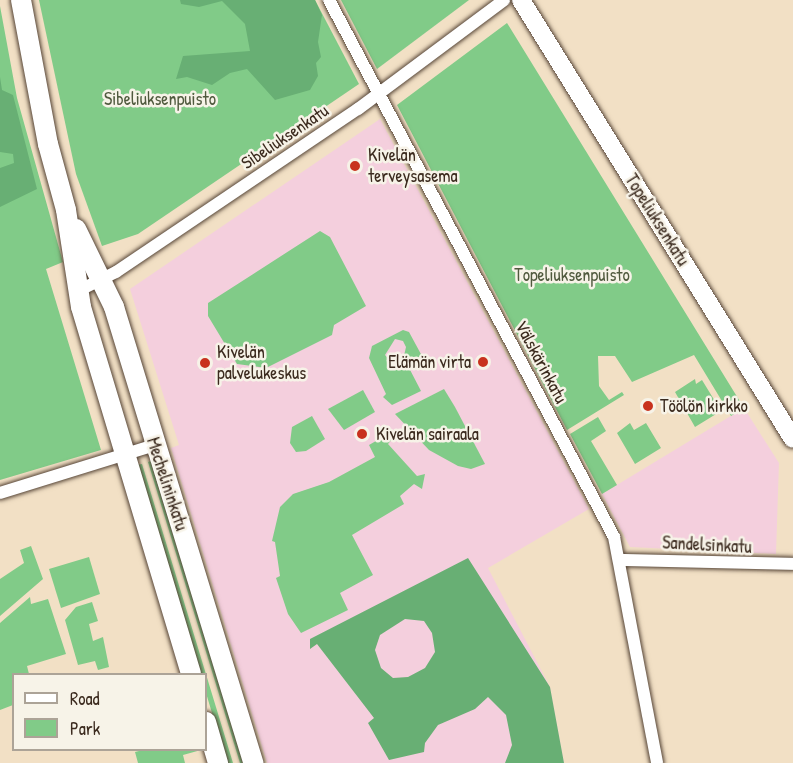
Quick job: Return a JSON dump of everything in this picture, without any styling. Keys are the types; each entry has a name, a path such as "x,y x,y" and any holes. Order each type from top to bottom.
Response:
{"main road":[{"name":"Mechelininkatu","path":"21,0 48,144 66,210 78,291 124,455 190,673"},
{"name":"Topeliuksenkatu","path":"521,0 793,440"},
{"name":"Mechelininkatu","path":"66,210 102,281 254,763"},
{"path":"207,725 218,763"}],"street":[{"name":"Välskärinkatu","path":"329,0 614,537 657,763"},
{"name":"Sibeliuksenkatu","path":"78,291 102,281 379,95 504,0"},
{"path":"0,493 155,445"},
{"name":"Sandelsinkatu","path":"620,560 793,564"}],"shaded area":[{"name":"Kivelän sairaala","path":"380,119 589,509 488,568 550,687 564,763 267,763 171,448 179,445 130,289"},
{"path":"744,408 779,463 776,554 630,547 602,494"}],"green space":[{"name":"Sibeliuksenpuisto","path":"39,0 315,0 359,84 138,234 102,246 76,174"},
{"path":"180,0 315,0 322,15 318,42 321,57 316,63 318,76 310,90 275,100 247,69 230,73 212,85 187,77 176,79 183,56 250,51 245,24 222,1 199,7 181,4"},
{"path":"341,0 469,0 377,69"},
{"path":"0,6 17,98 63,262 46,269 101,450 0,480"},
{"name":"Topeliuksenpuisto","path":"507,23 744,408 731,416 694,355 632,382 615,356 598,356 599,386 609,400 622,392 624,395 567,430 397,105"},
{"path":"0,77 2,90 13,95 37,189 0,207 0,168 14,163 13,154 0,152"},
{"path":"320,231 330,237 366,306 334,325 332,335 266,368 237,364 208,316 208,303"},
{"path":"403,330 409,332 422,356 407,364 421,391 392,405 383,397 386,394 369,358 372,346","holes":["395,339 403,341 406,347 403,360 395,366 385,355"]},
{"path":"695,379 696,384 702,380 721,411 695,427 675,392"},
{"path":"444,389 485,464 471,469 458,466 429,450 395,414"},
{"path":"363,390 375,412 344,430 328,409"},
{"path":"312,416 325,439 306,451 296,452 290,443 292,427"},
{"path":"598,417 606,431 591,441 617,485 602,494 570,434"},
{"path":"630,423 634,430 646,423 661,448 635,464 617,433"},
{"path":"388,434 393,438 388,444 417,476 425,474 422,489 414,484 400,496 404,504 352,535 373,575 340,593 348,610 301,633 288,614 276,578 280,576 275,542 272,541 280,507 293,494 329,482 375,457 369,445"},
{"path":"153,460 247,763 240,763 148,462"},
{"path":"142,464 206,673 200,673 136,465"},
{"path":"31,546 43,579 0,616 0,579 24,563 20,550"},
{"path":"89,557 100,594 61,608 49,569"},
{"path":"468,558 550,687 564,763 505,763 512,745 506,715 488,697 475,709 438,725 425,743 424,752 389,760 368,723 374,718 317,644 310,649 310,639","holes":["405,619 424,621 432,633 435,652 425,668 408,677 393,678 381,668 375,650 380,635"]},
{"path":"30,597 31,604 48,599 66,654 27,666 29,673 12,673 12,705 0,710 0,623"},
{"path":"92,602 98,621 89,624 93,641 103,637 109,667 98,670 95,661 78,665 65,620 76,607"},
{"path":"207,677 233,763 227,763 207,696"},
{"path":"197,751 183,755 185,763 138,763 135,752"}],"place":[{"name":"Kivelän terveysasema","path":"355,166"},
{"name":"Elämän virta","path":"483,362"},
{"name":"Kivelän palvelukeskus","path":"205,363"},
{"name":"Töölön kirkko","path":"648,406"},
{"name":"Kivelän sairaala","path":"362,434"}]}
